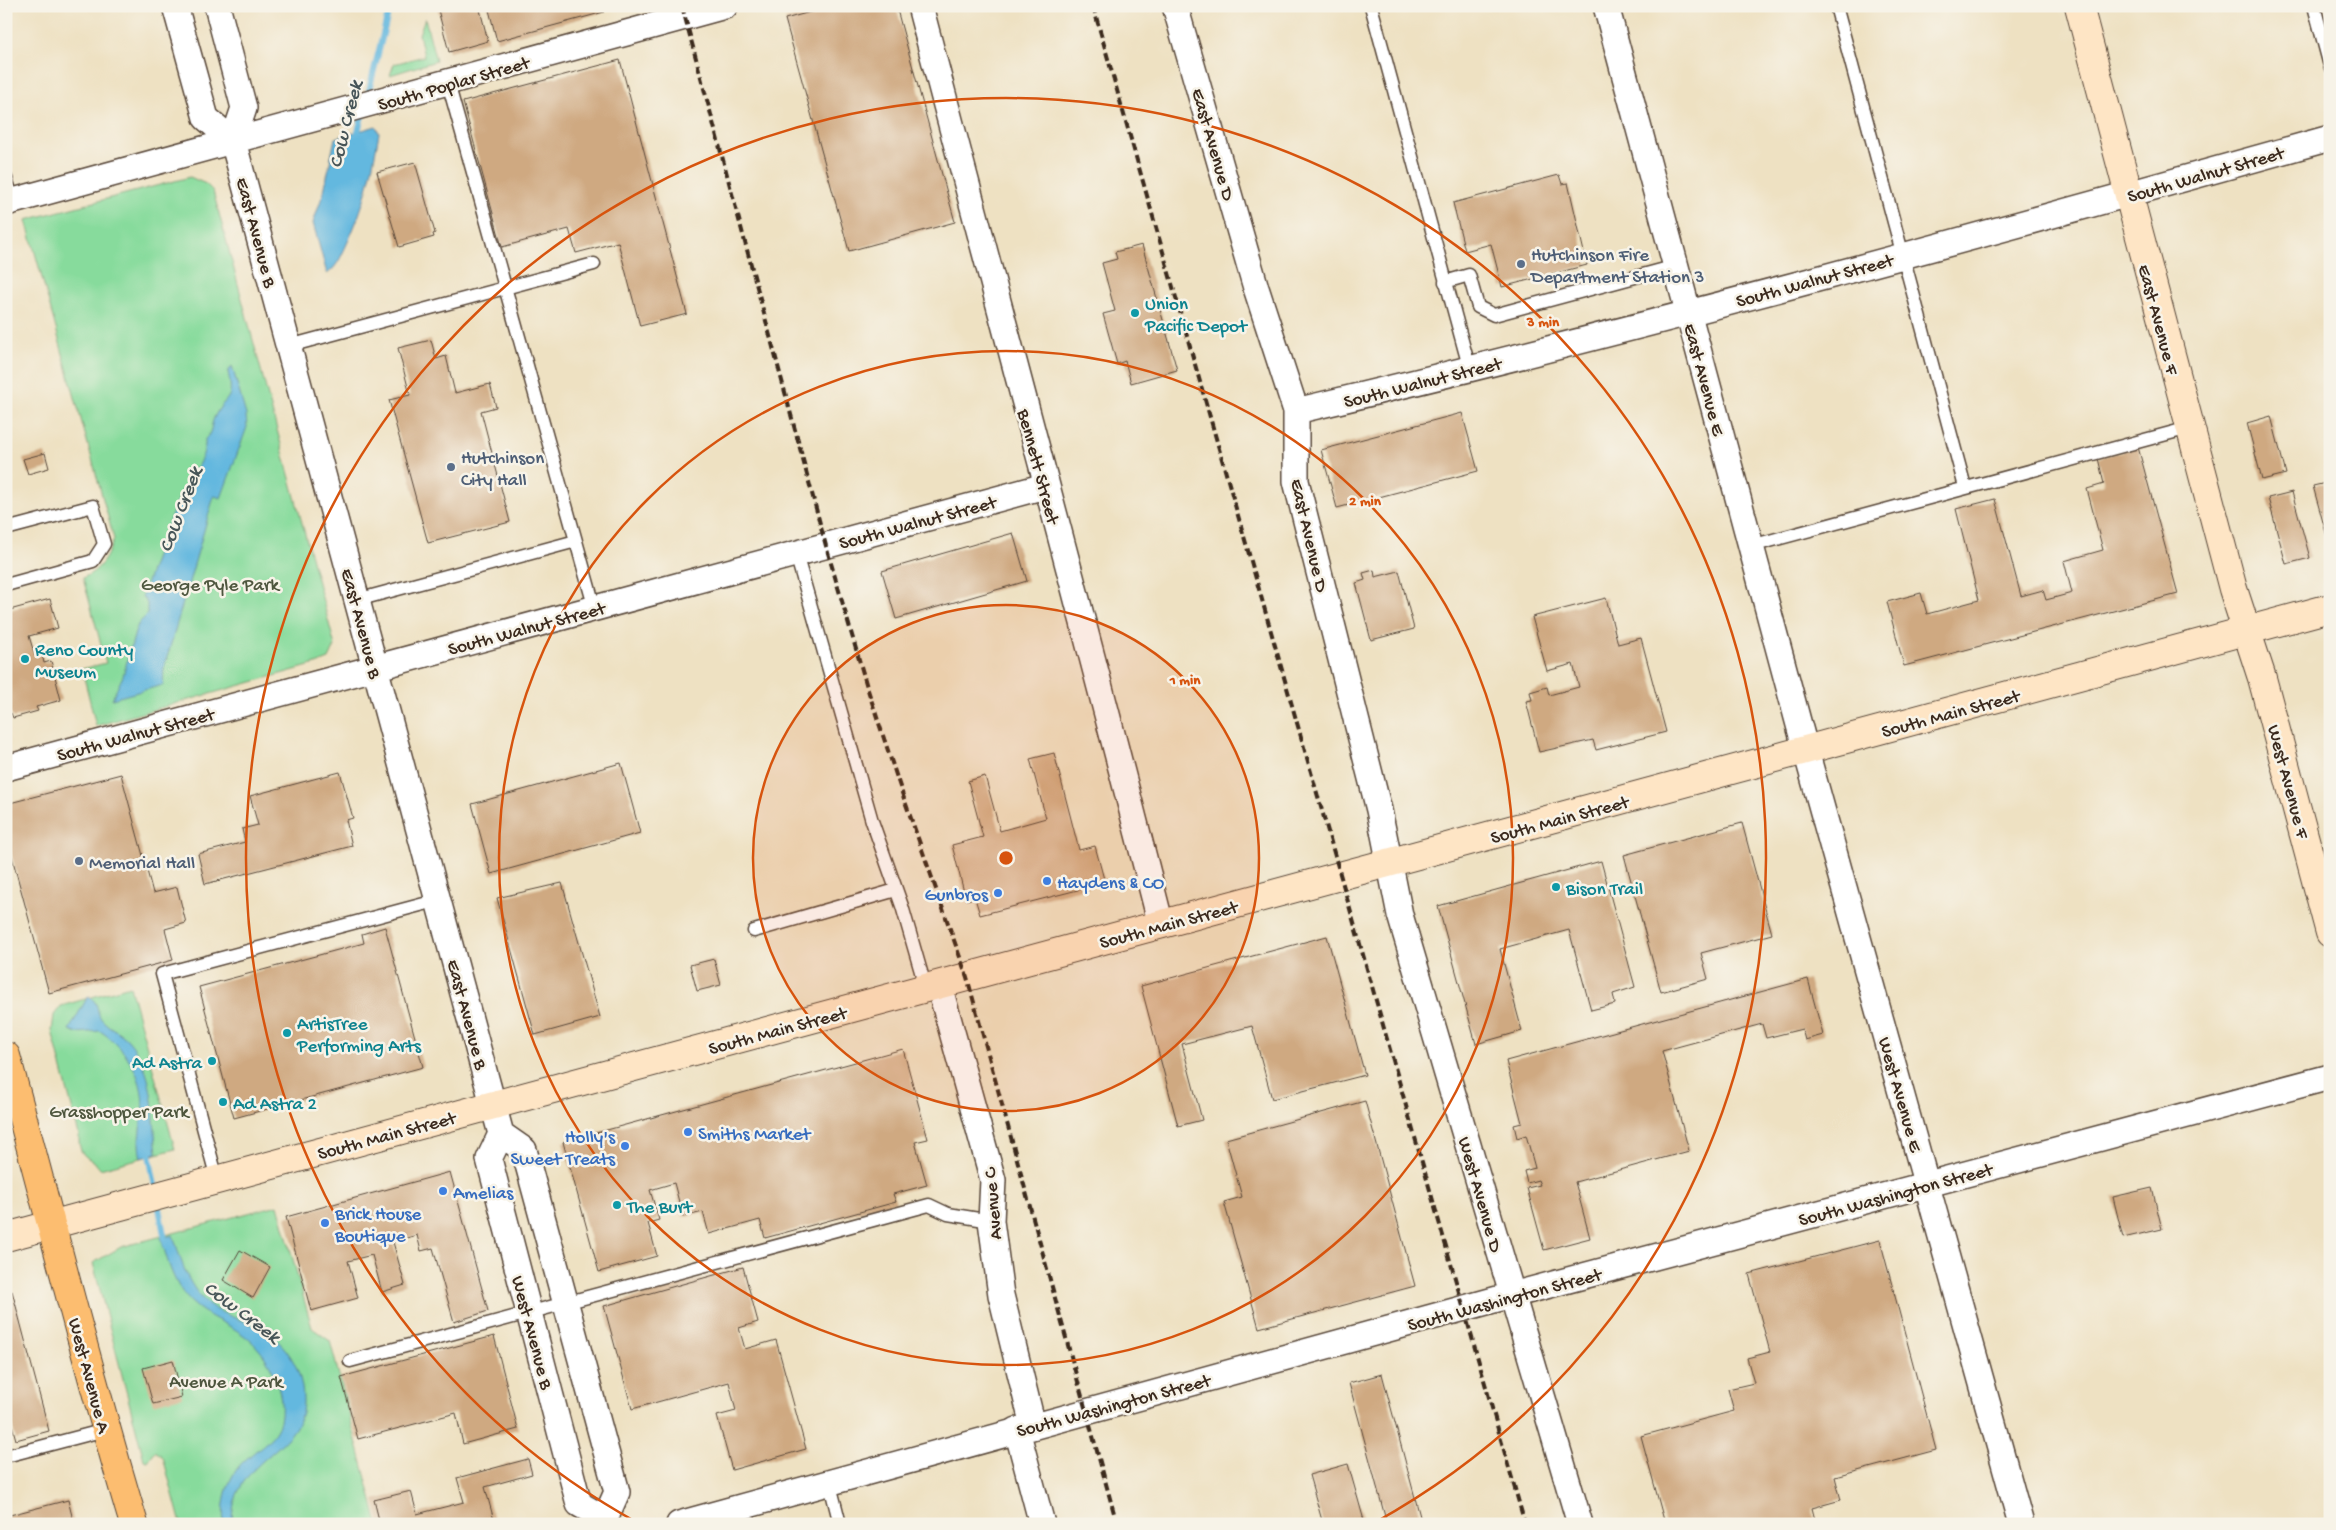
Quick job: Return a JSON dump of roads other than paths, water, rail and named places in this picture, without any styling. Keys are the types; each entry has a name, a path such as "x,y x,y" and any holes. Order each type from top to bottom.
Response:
{"main road":[{"name":"West Avenue A","path":"6,1056 53,1224 105,1430 134,1524"}],"street":[{"path":"175,6 206,118 233,141 244,108 217,6"},
{"name":"South Poplar Street","path":"8,194 233,141 725,6"},
{"name":"Bennett Street","path":"920,6 1045,486 1098,674 1161,925"},
{"name":"East Avenue D","path":"1175,6 1256,288 1296,412 1296,481 1379,810 1390,863"},
{"name":"East Avenue E","path":"1606,6 1806,751"},
{"name":"East Avenue F","path":"2079,6 2127,194 2233,589 2247,631"},
{"name":"South Walnut Street","path":"1296,412 1470,370 1689,313 2330,138"},
{"name":"East Avenue B","path":"233,141 493,1105"},
{"name":"South Walnut Street","path":"6,768 1045,486"},
{"name":"South Main Street","path":"6,1237 2330,608"},
{"name":"West Avenue F","path":"2247,631 2262,678 2330,933"},
{"name":"West Avenue E","path":"1806,751 2022,1524"},
{"name":"West Avenue D","path":"1390,863 1400,915 1580,1524"},
{"name":"Avenue C","path":"932,987 993,1180 991,1221 1042,1524"},
{"name":"South Washington Street","path":"679,1524 828,1481 1512,1295 2330,1078"},
{"path":"493,1105 501,1134"},
{"name":"West Avenue B","path":"501,1134 524,1150 567,1302 617,1492 605,1522 579,1504 489,1159 501,1134"}],"lane":[{"path":"1371,6 1470,370"},
{"path":"1836,6 1904,254 1964,487"},
{"path":"2314,6 2330,66"},
{"path":"448,83 595,609"},
{"path":"289,346 594,264"},
{"path":"1446,282 1469,275 1478,307 1494,315 1676,266"},
{"path":"1751,546 1964,487 2190,428"},
{"path":"6,529 93,506 104,544 93,562 6,585"},
{"path":"356,600 576,541"},
{"path":"796,554 869,812 932,987"},
{"path":"754,931 896,890"},
{"path":"217,1180 162,974 439,900"},
{"path":"350,1361 929,1205 948,1214 991,1221"},
{"path":"6,1456 105,1430"},
{"path":"828,1481 840,1524"}],"water":[{"path":"376,126 379,133 363,204 340,258 327,274 313,223 324,191 335,138"},
{"path":"232,366 246,415 247,427 221,498 214,496 164,668 163,685 112,699 123,676 136,629 147,615 147,603 142,597 164,535 182,491 203,455 205,439 210,432 214,418 230,394 228,372"},
{"path":"90,997 97,1006 102,1020 127,1039 143,1065 151,1093 157,1153 141,1158 139,1142 143,1103 138,1078 127,1057 110,1038 100,1031 77,1033 69,1030 87,998"},
{"path":"173,1235 187,1275 201,1297 221,1312 253,1325 271,1335 293,1360 301,1381 303,1404 299,1421 291,1434 253,1470 242,1485 234,1502 232,1524 224,1524 223,1516 227,1490 238,1467 267,1442 277,1430 281,1413 279,1391 269,1363 257,1347 242,1334 197,1307 180,1288 175,1280 161,1238"}],"waterway":[{"name":"Cow Creek","path":"367,98 390,6"},
{"name":"Cow Creek","path":"356,139 363,112"},
{"name":"Cow Creek","path":"148,1149 156,1191"},
{"name":"Cow Creek","path":"158,1203 166,1245"}],"railway":[{"path":"682,6 826,546 867,687 967,977 1117,1524"},
{"path":"1093,6 1525,1524"}],"place":[{"name":"Hutchinson Fire Department Station 3","path":"1521,264"},
{"name":"Union Pacific Depot","path":"1135,313"},
{"name":"Hutchinson City Hall","path":"451,467"},
{"name":"Reno County Museum","path":"25,659"},
{"name":"Memorial Hall","path":"79,861"},
{"name":"Haydens & CO","path":"1047,881"},
{"name":"Bison Trail","path":"1556,887"},
{"name":"Gunbros","path":"998,893"},
{"name":"ArtisTree Performing Arts","path":"287,1033"},
{"name":"Ad Astra","path":"212,1061"},
{"name":"Ad Astra 2","path":"223,1102"},
{"name":"Smiths Market","path":"688,1132"},
{"name":"Holly's Sweet Treats","path":"625,1146"},
{"name":"Amelias","path":"443,1191"},
{"name":"The Burt","path":"617,1205"},
{"name":"Brick House Boutique","path":"325,1223"}],"park label":[{"name":"George Pyle Park","path":"210,583"},
{"name":"Grasshopper Park","path":"119,1110"},
{"name":"Avenue A Park","path":"226,1380"}]}
